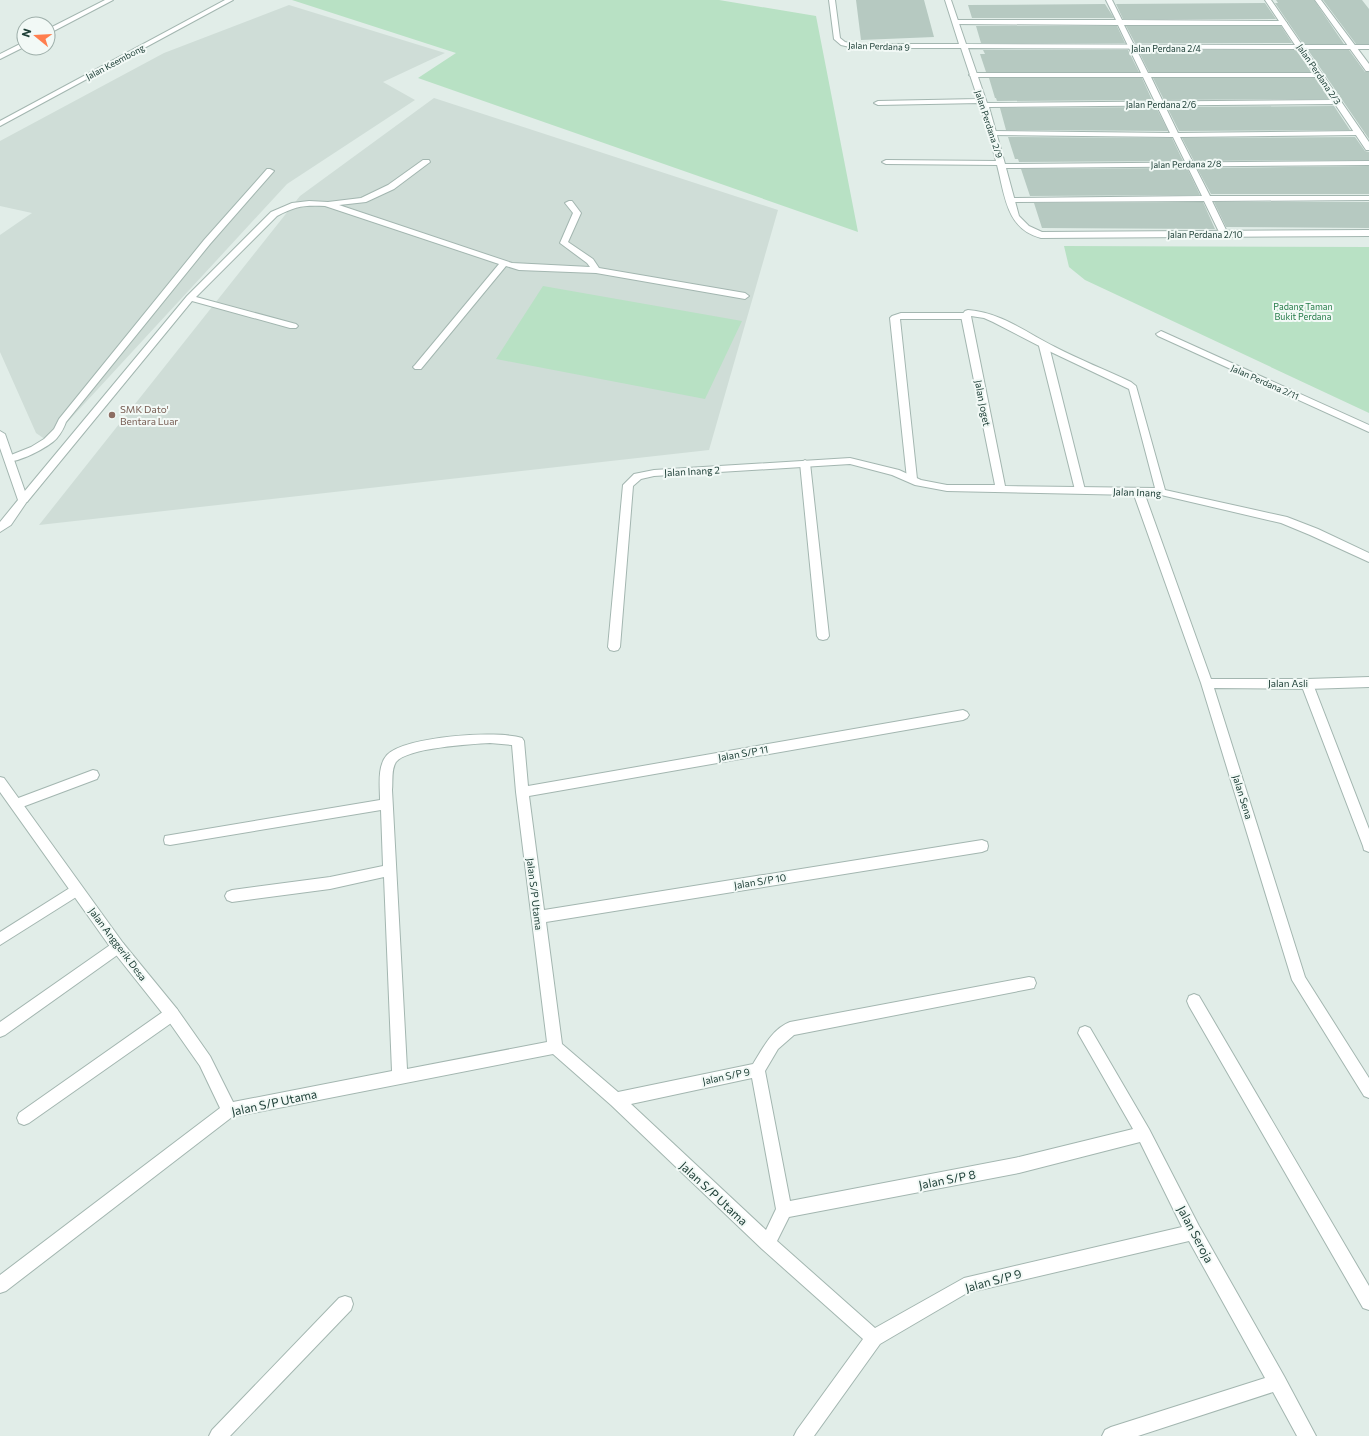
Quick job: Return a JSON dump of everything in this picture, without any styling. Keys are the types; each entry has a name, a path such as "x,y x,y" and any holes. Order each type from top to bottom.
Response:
{"street":[{"path":"56,28 110,0"},
{"name":"Jalan Keembong","path":"0,124 230,0"},
{"name":"Jalan Perdana 9","path":"832,0 837,39 843,44 870,47 963,46"},
{"name":"Jalan Perdana 2/9","path":"948,0 983,103 1002,165 1015,216 1019,224 1027,230 1041,236"},
{"path":"1109,0 1224,234"},
{"name":"Jalan Perdana 2/3","path":"1268,0 1369,148"},
{"path":"1318,0 1369,69"},
{"path":"956,22 1284,23"},
{"name":"Jalan Perdana 2/4","path":"963,46 1132,48 1369,47"},
{"path":"0,57 16,48"},
{"path":"973,75 1319,75"},
{"name":"Jalan Perdana 2/6","path":"878,104 1160,104 1338,102"},
{"path":"992,133 1175,135 1359,133"},
{"path":"0,528 7,522 23,500 190,298 274,214 292,206 363,200 391,187 426,162"},
{"name":"Jalan Perdana 2/8","path":"886,162 1002,165 1369,163"},
{"path":"10,459 49,442 62,421 207,242 270,171"},
{"path":"1010,200 1369,198"},
{"path":"569,203 577,213 573,224 566,234 564,243 590,261 596,270"},
{"path":"326,204 519,267 596,270 745,296"},
{"name":"Jalan Perdana 2/10","path":"1041,236 1369,233"},
{"path":"418,367 504,263"},
{"path":"190,298 293,326"},
{"path":"915,481 895,318 901,316 966,316 968,313 976,312 994,319 1044,346 1128,384 1133,388 1161,492"},
{"name":"Jalan Joget","path":"966,316 1001,489"},
{"name":"Jalan Perdana 2/11","path":"1161,334 1369,429"},
{"path":"1044,346 1080,490"},
{"path":"0,434 10,459 23,500"},
{"name":"Jalan Inang 2","path":"614,647 628,485 638,476 654,473 850,461 895,472 915,481"},
{"path":"805,463 823,636"},
{"name":"Jalan Inang","path":"915,481 947,488 1161,492 1283,520 1314,532 1369,558"},
{"name":"Jalan Sena","path":"1138,491 1208,683 1300,980 1369,1091"},
{"name":"Jalan Asli","path":"1208,683 1307,684 1369,682"},
{"path":"1307,684 1369,846"},
{"name":"Jalan S/P 11","path":"522,792 963,714"},
{"name":"Jalan S/P Utama","path":"386,804 388,766 393,757 401,751 457,740 490,738 518,741 522,792 555,1047 616,1100 768,1243 874,1338"},
{"path":"17,804 93,775"},
{"name":"Jalan Anggerik Desa","path":"0,782 17,804 76,890 118,947 172,1014 205,1061 229,1110"},
{"path":"170,840 386,804 400,1077"},
{"name":"Jalan S/P 10","path":"538,917 982,846"},
{"path":"232,896 330,883 389,870"},
{"path":"0,939 76,890"},
{"path":"0,1030 118,947"},
{"name":"Jalan S/P 9","path":"616,1100 758,1070 774,1044 790,1029 1029,982"},
{"path":"1194,1001 1369,1302"},
{"path":"24,1118 172,1014"},
{"name":"Jalan Seroja","path":"1085,1032 1144,1134 1193,1232 1307,1436"},
{"name":"Jalan S/P Utama","path":"0,1285 229,1110 555,1047"},
{"path":"758,1070 784,1210 768,1243"},
{"name":"Jalan S/P 8","path":"784,1210 1019,1165 1144,1134"},
{"name":"Jalan S/P 9","path":"803,1436 874,1338 964,1286 1193,1232"},
{"path":"218,1436 345,1304"},
{"path":"1111,1436 1278,1382"}],"shaded area":[{"path":"289,5 445,53 383,82 415,100 287,184 49,442 36,433 0,352 0,235 32,213 0,206 0,141 164,53"},
{"path":"434,98 778,210 709,450 39,525 300,196"}],"green space":[{"path":"292,0 719,0 816,16 858,232 418,78 456,53"},
{"name":"Padang Taman Bukit Perdana","path":"1064,246 1369,247 1369,413 1085,280 1069,267"},
{"path":"543,286 742,321 705,399 496,359"}],"building":[{"path":"856,0 924,0 934,37 861,40"},
{"path":"1276,0 1314,0 1344,44 1303,44 1275,3 1278,3"},
{"path":"1323,0 1362,0 1369,9 1369,44 1356,44"},
{"path":"1265,3 1276,19 1123,19 1116,4"},
{"path":"1105,4 1114,18 972,18 968,5"},
{"path":"976,26 1117,26 1125,43 981,43"},
{"path":"1126,26 1281,26 1292,43 1135,43"},
{"path":"983,50 1128,50 1139,72 986,72 980,54 985,54"},
{"path":"1138,50 1297,50 1311,72 1149,72"},
{"path":"1308,50 1349,50 1365,72 1369,72 1369,139"},
{"path":"989,78 1142,78 1152,100 997,101"},
{"path":"1153,78 1316,78 1329,99 1164,100"},
{"path":"1334,106 1350,130 1179,131 1167,107"},
{"path":"1156,107 1168,131 1006,130 1000,108"},
{"path":"1008,137 1172,138 1183,161 1019,162 1018,159 1015,159"},
{"path":"1355,137 1365,151 1369,152 1369,160 1194,161 1182,138"},
{"path":"1369,166 1369,194 1211,194 1197,168"},
{"path":"1187,168 1200,195 1030,196 1021,169"},
{"path":"1203,202 1215,229 1042,228 1034,203"},
{"path":"1214,202 1369,202 1369,228 1226,227"}],"place":[{"name":"SMK Dato' Bentara Luar","path":"112,415"}]}
